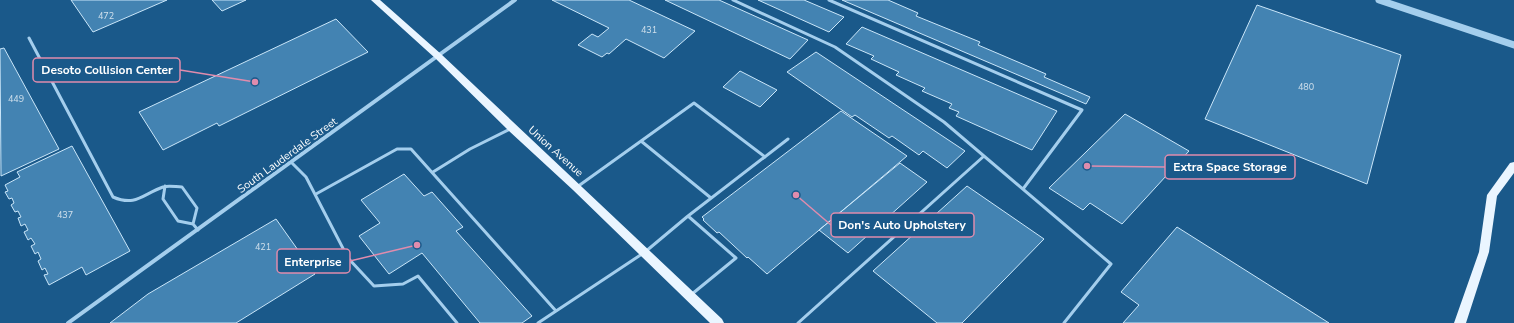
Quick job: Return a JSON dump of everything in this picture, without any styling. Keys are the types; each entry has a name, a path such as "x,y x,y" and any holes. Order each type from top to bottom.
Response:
{"main road":[{"name":"Union Avenue","path":"375,0 438,56 512,128 578,187 718,323"},
{"path":"1460,323 1484,252 1492,195 1514,166"}],"street":[{"name":"South Lauderdale Street","path":"68,323 515,0"},
{"path":"1379,0 1514,45"}],"lane":[{"path":"733,0 835,47 944,122 1110,264 1064,323"},
{"path":"829,0 1082,110 1023,189"},
{"path":"29,38 113,197 120,201 138,200 165,186 182,187 197,208 193,224"},
{"path":"578,187 694,103 765,157"},
{"path":"433,172 470,149 512,128"},
{"path":"538,323 645,252 710,198 788,139"},
{"path":"641,141 710,198"},
{"path":"316,194 397,149 411,148 556,311"},
{"path":"798,323 984,156"},
{"path":"291,162 306,177 348,258 374,286 403,284 418,276 457,323"},
{"path":"165,186 163,198 178,221 193,224 198,230"},
{"path":"688,216 736,258 690,296"}],"building":[{"path":"71,0 167,0 93,32"},
{"path":"212,0 246,0 222,11"},
{"path":"552,0 629,0 695,31 664,58 626,39 609,54 607,53 602,57 578,45 592,34 598,37 609,28"},
{"path":"665,0 719,0 808,40 790,59"},
{"path":"758,0 804,0 844,17 829,32"},
{"path":"842,0 888,0 918,13 916,16 980,42 978,45 1046,74 1044,77 1090,97 1086,104"},
{"path":"1257,5 1401,55 1367,184 1205,119"},
{"path":"336,19 368,52 219,126 217,123 163,150 139,112"},
{"path":"862,27 1057,111 1032,150 956,116 959,112 949,108 952,104 922,91 925,88 896,75 899,72 871,59 874,56 846,44"},
{"path":"4,48 59,149 1,176 0,49"},
{"path":"816,52 965,151 947,168 923,151 919,155 892,136 889,138 855,115 852,117 787,72"},
{"path":"740,71 777,90 760,107 723,87"},
{"path":"841,111 907,156 767,274 719,232 717,233 703,220 704,219 702,217"},
{"path":"1125,114 1189,151 1122,224 1090,203 1083,210 1049,188"},
{"path":"72,146 130,251 86,275 82,267 49,285 44,275 48,274 45,268 42,270 38,261 41,259 38,252 35,254 31,246 35,244 31,238 28,240 24,232 28,230 25,224 21,226 18,218 21,217 18,211 15,212 11,205 14,203 12,198 9,199 5,192 8,191 5,185 20,177 17,172"},
{"path":"900,163 927,182 848,253 819,230"},
{"path":"404,174 424,196 432,192 463,227 456,231 532,316 522,323 480,323 422,253 389,274 359,236 380,223 361,200"},
{"path":"967,186 1044,239 962,323 937,323 873,271"},
{"path":"276,219 315,274 236,323 110,323 148,294"},
{"path":"1177,227 1329,323 1123,323 1139,305 1121,292"}],"place":[{"name":"Desoto Collision Center","path":"255,82"},
{"name":"Extra Space Storage","path":"1087,166"},
{"name":"Don's Auto Upholstery","path":"796,195"},
{"name":"Enterprise","path":"417,245"}]}
